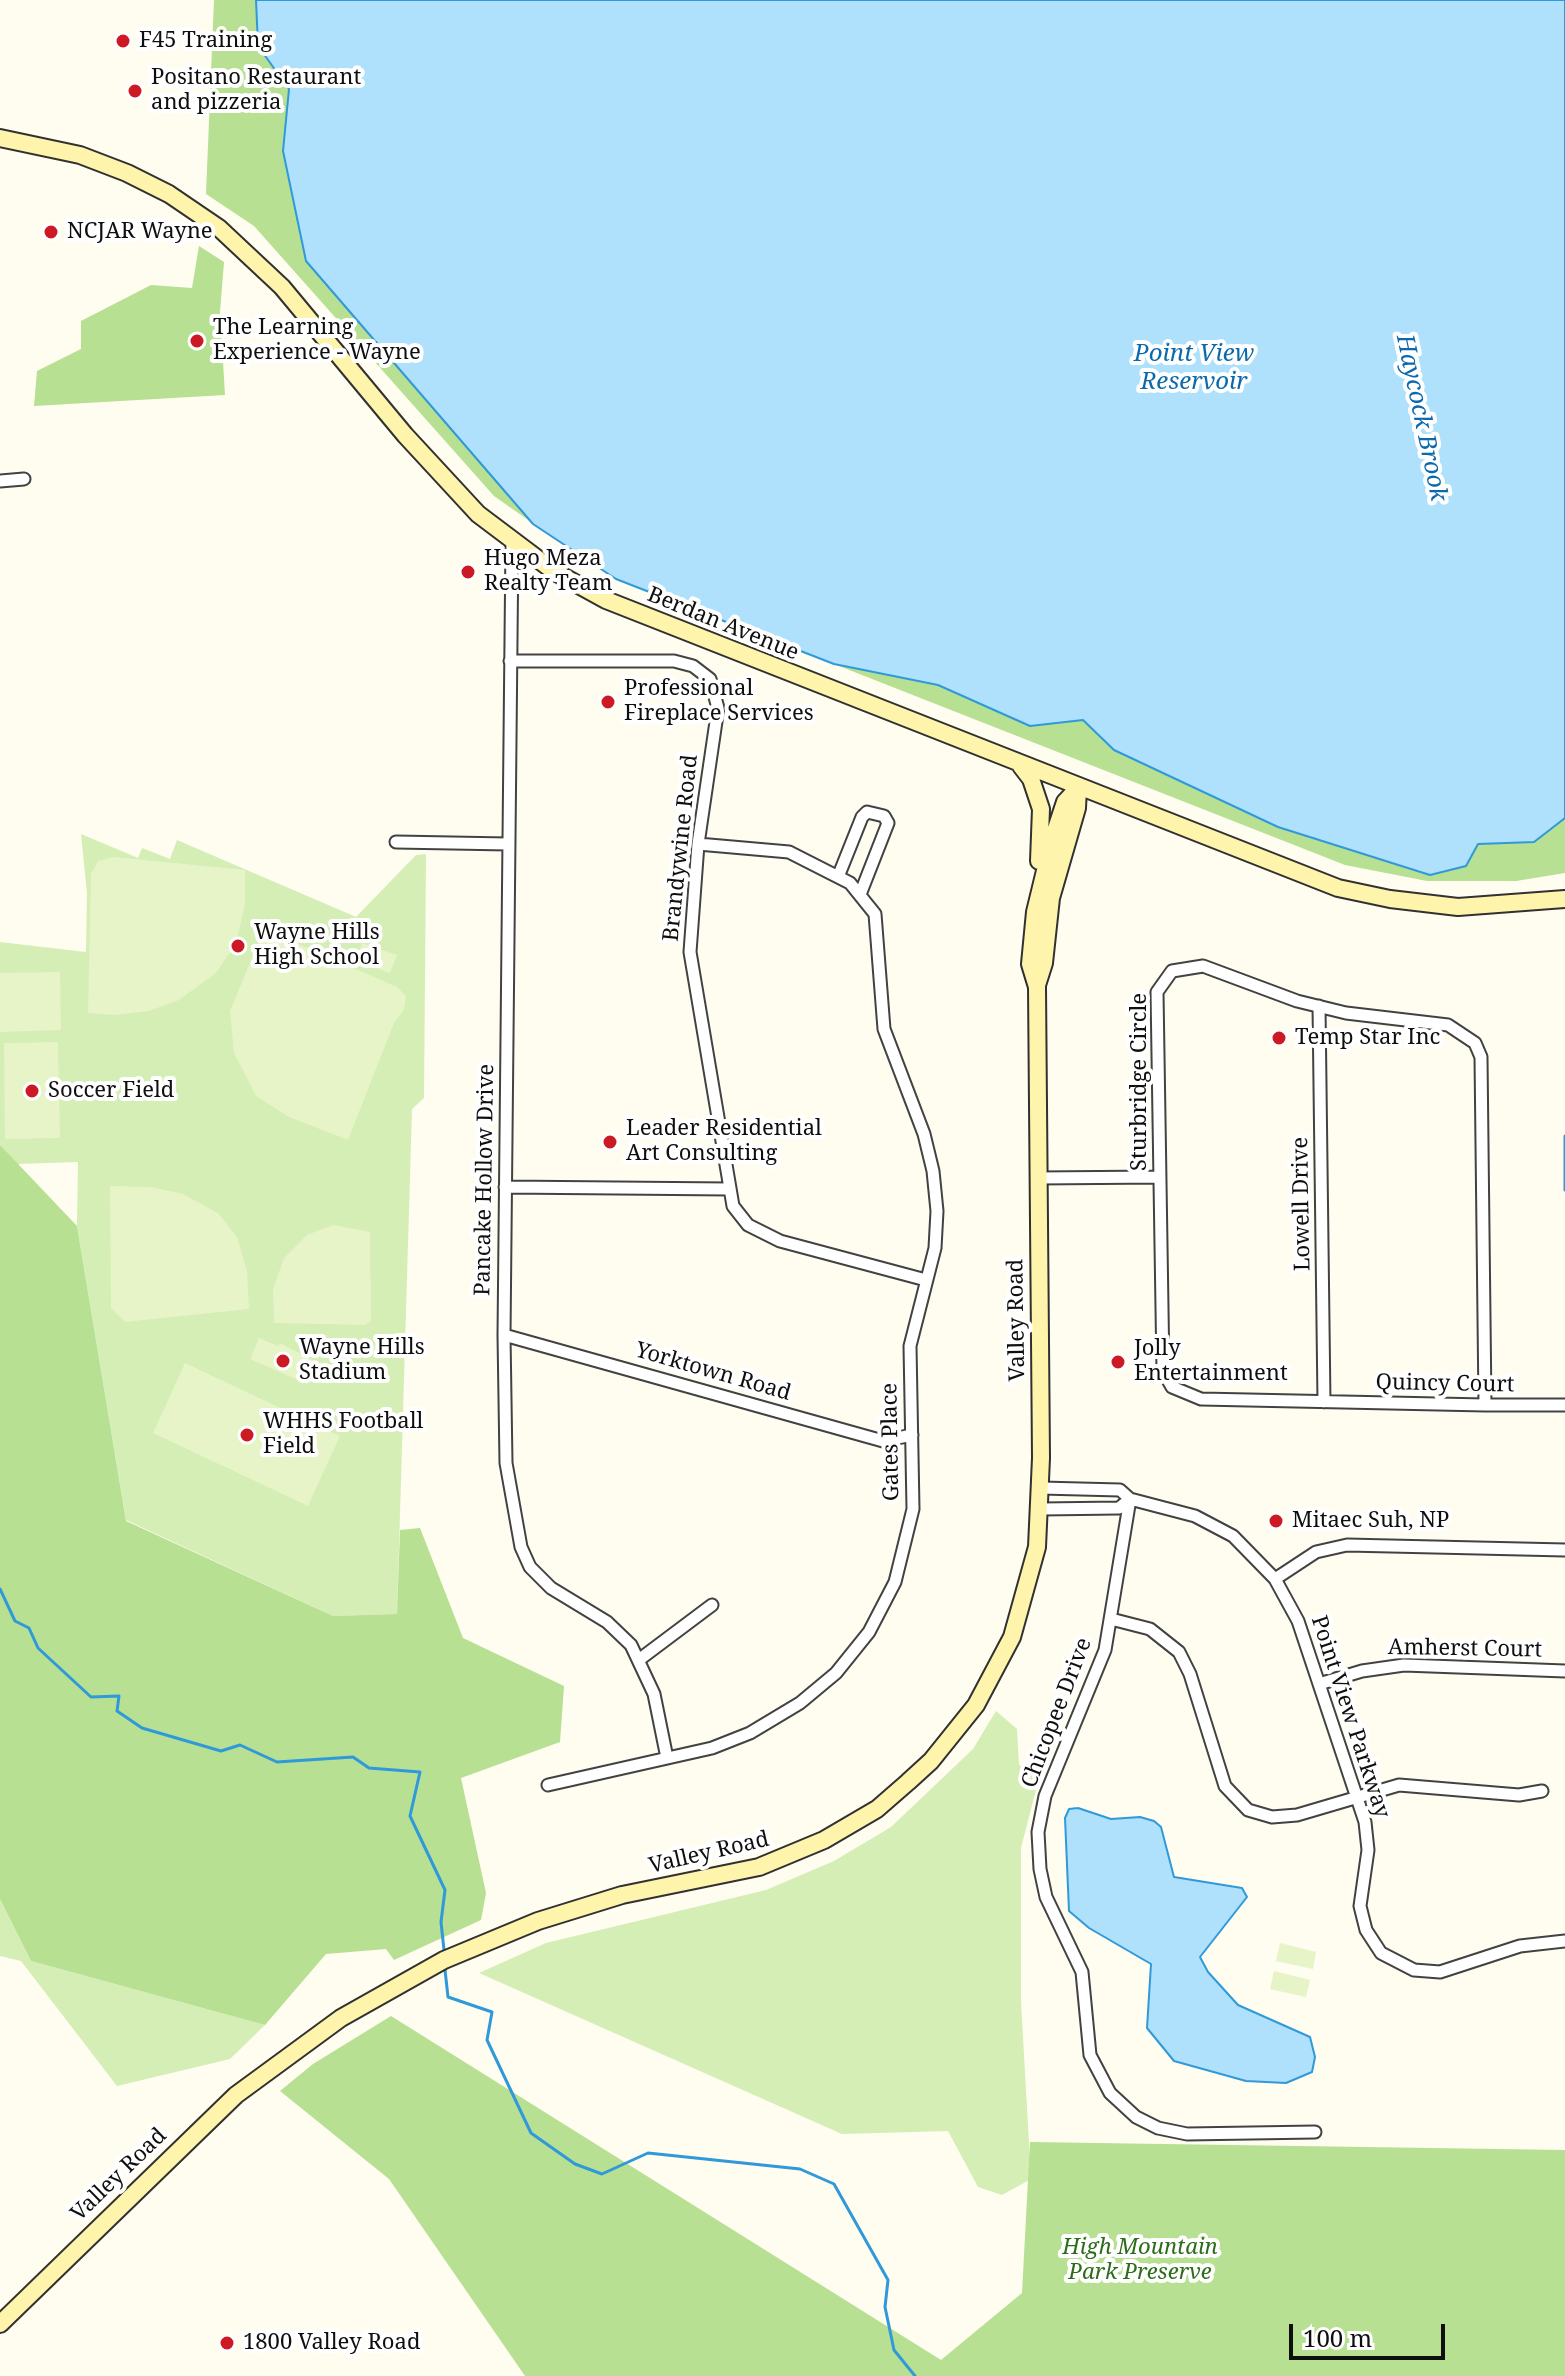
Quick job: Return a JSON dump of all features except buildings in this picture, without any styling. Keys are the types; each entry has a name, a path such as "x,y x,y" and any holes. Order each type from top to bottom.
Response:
{"main road":[{"name":"Berdan Avenue","path":"0,138 80,155 127,173 169,194 219,228 282,287 451,487 512,541 555,572 626,609 1338,888 1390,899 1458,907 1565,899"},
{"path":"1020,765 1031,779 1041,809 1035,912"},
{"name":"Valley Road","path":"1037,987 1030,964 1035,912 1059,819 1065,802 1078,788"},
{"name":"Valley Road","path":"0,2324 236,2095 300,2044 377,1996 444,1960 538,1921 622,1895 759,1867 824,1840 877,1809 931,1761 976,1705 996,1672 1024,1604 1037,1547 1041,1488 1037,987 1044,963 1051,898 1077,808 1078,788"}],"street":[{"path":"0,481 24,479"},
{"name":"Pancake Hollow Drive","path":"512,541 504,1335 506,1463 524,1555 540,1578 607,1622 640,1659 654,1694 667,1758"},
{"name":"Brandywine Road","path":"510,661 674,661 702,671 715,687 718,708 698,844 690,952 729,1189 739,1216 759,1232 780,1241 926,1280"},
{"path":"698,844 778,849 838,877 861,892 888,823 884,816 867,812 862,817 838,877"},
{"path":"396,842 508,844"},
{"name":"Gates Place","path":"548,1785 712,1748 776,1719 822,1686 854,1653 883,1608 904,1555 913,1509 910,1346 938,1230 933,1171 924,1134 884,1029 878,925 869,902 861,892"},
{"name":"Sturbridge Circle","path":"1324,1402 1201,1399 1180,1393 1166,1380 1157,992 1165,977 1181,967 1203,966 1319,1006 1389,1020 1448,1025 1468,1035 1480,1051 1485,1405"},
{"name":"Lowell Drive","path":"1319,1006 1324,1402"},
{"path":"1037,1178 1160,1177"},
{"path":"505,1187 729,1189"},
{"name":"Yorktown Road","path":"504,1335 883,1441 912,1435"},
{"name":"Quincy Court","path":"1324,1402 1565,1405"},
{"name":"Point View Parkway","path":"1041,1488 1120,1490 1130,1499 1195,1516 1233,1536 1275,1579 1298,1621 1357,1798 1368,1850 1360,1892 1363,1920 1373,1943 1391,1961 1414,1970 1440,1972 1520,1946 1565,1941"},
{"path":"1041,1509 1119,1508 1130,1499"},
{"name":"Chicopee Drive","path":"1130,1499 1111,1619 1099,1672 1045,1796 1038,1847 1046,1897 1082,1972 1088,2008 1088,2040 1095,2070 1122,2105 1158,2128 1187,2134 1315,2132"},
{"path":"1275,1579 1316,1552 1347,1545 1565,1550"},
{"path":"640,1659 712,1605"},
{"path":"1111,1619 1150,1629 1179,1652 1190,1674 1225,1786 1238,1803 1260,1814 1285,1817 1357,1798 1382,1788 1416,1784 1519,1795 1542,1791"},
{"name":"Amherst Court","path":"1319,1684 1362,1671 1404,1665 1565,1671"}],"green space":[{"path":"214,0 256,0 258,46 289,89 283,151 306,261 531,522 494,496 254,226 206,194"},
{"path":"199,246 224,262 220,312 225,395 34,406 37,371 81,349 81,321 151,285 192,288"},
{"path":"834,664 938,685 1030,726 1083,720 1114,750 1478,844 1534,842 1565,818 1565,873 1516,881 1427,881 1345,865"},
{"path":"81,834 138,858 142,848 170,859 177,840 356,917 416,855 426,854 424,1098 412,1109 397,1614 333,1616 126,1520 77,1226 78,1162 17,1164 0,1145 0,942 86,952 87,893"},
{"path":"114,857 245,870 245,904 236,944 216,973 179,1000 149,1011 115,1015 88,1013 91,874 98,861"},
{"path":"264,929 397,987 406,996 404,1010 394,1023 348,1140 289,1117 256,1096 234,1053 230,1011"},
{"path":"362,943 397,955 390,973 356,961"},
{"name":"Soccer Field","path":"60,972 61,1030 0,1032 0,973"},
{"name":"Soccer Field","path":"58,1042 60,1138 5,1139 4,1043"},
{"path":"0,1145 77,1226 126,1521 333,1616 397,1614 400,1530 420,1528 463,1638 564,1686 560,1742 461,1778 486,1893 481,1920 394,1960 386,1949 326,1954 265,2025 31,1961 0,1899"},
{"path":"110,1186 151,1187 183,1194 218,1213 237,1237 247,1271 249,1309 125,1322 111,1308"},
{"path":"333,1225 370,1232 371,1320 366,1325 274,1323 273,1289 284,1258 307,1235"},
{"name":"Wayne Hills Stadium","path":"259,1338 278,1346 280,1343 316,1362 307,1384 250,1359"},
{"name":"WHHS Football Field","path":"185,1363 340,1436 308,1506 153,1433"},
{"path":"996,1711 1017,1729 1019,1765 1040,1774 1021,1848 1021,2002 1031,2179 1002,2195 978,2187 948,2131 842,2134 479,1973 546,1943 766,1890 834,1861 891,1827 973,1749"},
{"path":"0,1899 31,1961 265,2025 230,2059 117,2086 21,1961 0,1956"},
{"path":"1280,1943 1316,1952 1313,1969 1276,1961"},
{"path":"1274,1971 1310,1980 1306,1997 1270,1989"},
{"name":"High Mountain Park Preserve","path":"391,2016 941,2360 1022,2293 1030,2142 1565,2150 1565,2376 525,2376 389,2179 280,2091 313,2064"}],"water":[{"name":"Point View Reservoir","path":"256,0 1565,0 1565,818 1534,842 1478,844 1466,866 1430,875 1278,827 1114,750 1083,720 1030,726 938,685 834,664 616,579 533,524 306,261 283,151 289,89 258,46"},
{"path":"1078,1808 1111,1819 1140,1817 1154,1821 1161,1827 1174,1877 1242,1888 1247,1897 1200,1957 1208,1972 1238,2005 1310,2037 1315,2057 1312,2072 1286,2083 1246,2081 1174,2061 1147,2028 1151,1964 1089,1928 1069,1911 1065,1818 1069,1809"}],"waterway":[{"name":"Haycock Brook","path":"1565,1136 1565,1190"},
{"path":"0,1589 15,1621 29,1628 38,1648 91,1697 119,1696 117,1711 142,1728 221,1751 240,1745 277,1762 353,1757 369,1768 420,1772 410,1816 445,1890 441,1922 444,1950"},
{"path":"445,1970 448,1997 492,2012 487,2040 531,2133 575,2164 602,2174 648,2153 800,2169 834,2184 888,2280 885,2307 894,2350 915,2376"}],"place":[{"name":"F45 Training","path":"123,41"},
{"name":"Positano Restaurant and pizzeria","path":"135,91"},
{"name":"NCJAR Wayne","path":"51,232"},
{"name":"The Learning Experience - Wayne","path":"197,341"},
{"name":"Hugo Meza Realty Team","path":"468,572"},
{"name":"Professional Fireplace Services","path":"608,702"},
{"name":"Wayne Hills High School","path":"238,946"},
{"name":"Temp Star Inc","path":"1279,1038"},
{"name":"Soccer Field","path":"32,1091"},
{"name":"Leader Residential Art Consulting","path":"610,1142"},
{"name":"Wayne Hills Stadium","path":"283,1361"},
{"name":"Jolly Entertainment","path":"1118,1362"},
{"name":"WHHS Football Field","path":"247,1435"},
{"name":"Mitaec Suh, NP","path":"1276,1521"},
{"name":"1800 Valley Road","path":"227,2343"}]}
